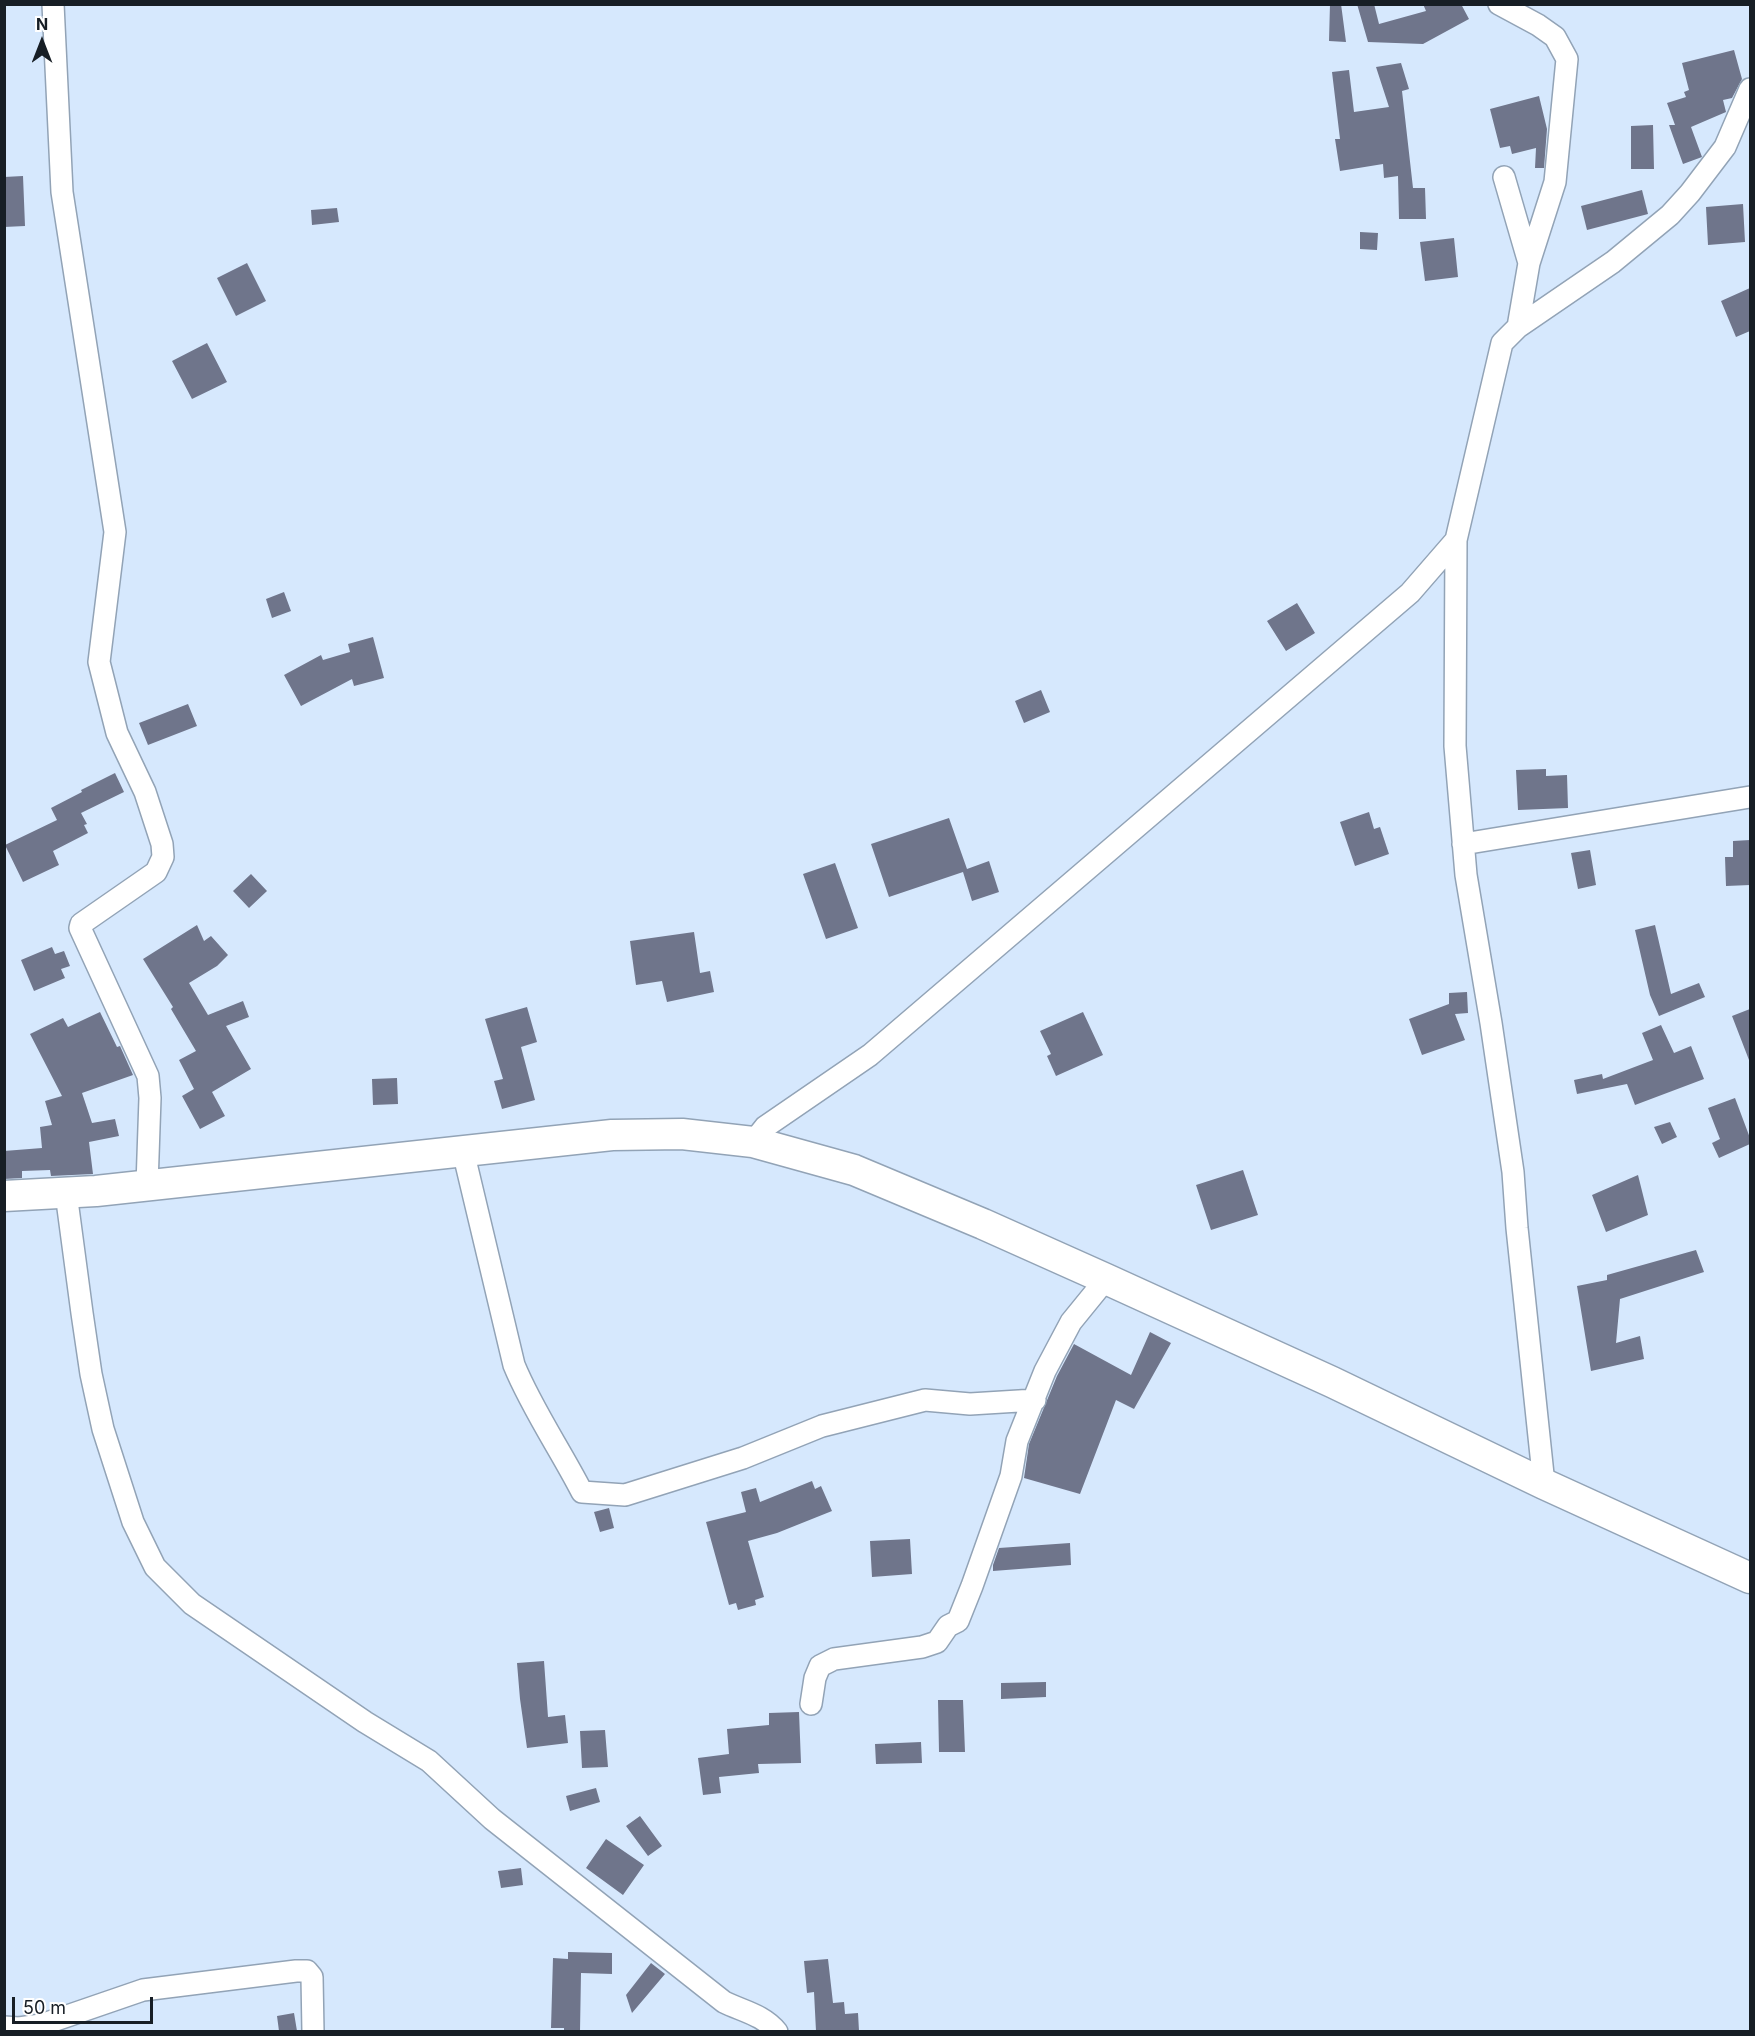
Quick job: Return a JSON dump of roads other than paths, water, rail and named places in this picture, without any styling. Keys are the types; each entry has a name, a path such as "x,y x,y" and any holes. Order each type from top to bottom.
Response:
{"street":[{"path":"53,4 62,192 115,532 99,662 117,733 145,792 162,844 163,857 156,872 81,924 80,928 148,1076 150,1098 147,1185"},
{"path":"1499,4 1555,37 1567,59 1555,182 1529,263 1518,327"},
{"path":"1544,1484 1519,1251 1513,1172 1463,844 1455,746 1456,540 1502,342 1518,327 1613,262 1670,215 1725,147 1750,89"},
{"path":"1504,177 1529,263"},
{"path":"753,1142 765,1127 870,1055 1374,624 1410,593 1456,540"},
{"path":"1463,844 1750,797"},
{"path":"4,1196 147,1185 612,1135 682,1134 753,1142 854,1170 983,1224 1332,1382 1544,1484 1750,1578"},
{"path":"463,1151 514,1365 523,1387 582,1492 625,1495 743,1458 822,1426 925,1400 970,1404 1035,1400"},
{"path":"66,1193 81,1313 103,1429 133,1522 155,1567 192,1604 365,1722 429,1761 492,1819 723,2002 759,2017 771,2024 777,2031"},
{"path":"811,1704 815,1678 820,1666 834,1659 922,1647 937,1642 948,1626 958,1621 1011,1476 1017,1440 1045,1371 1071,1322 1106,1279"},
{"path":"4,2026 19,2028 41,2025 143,1990 307,1971 312,1977 313,2031"}]}
